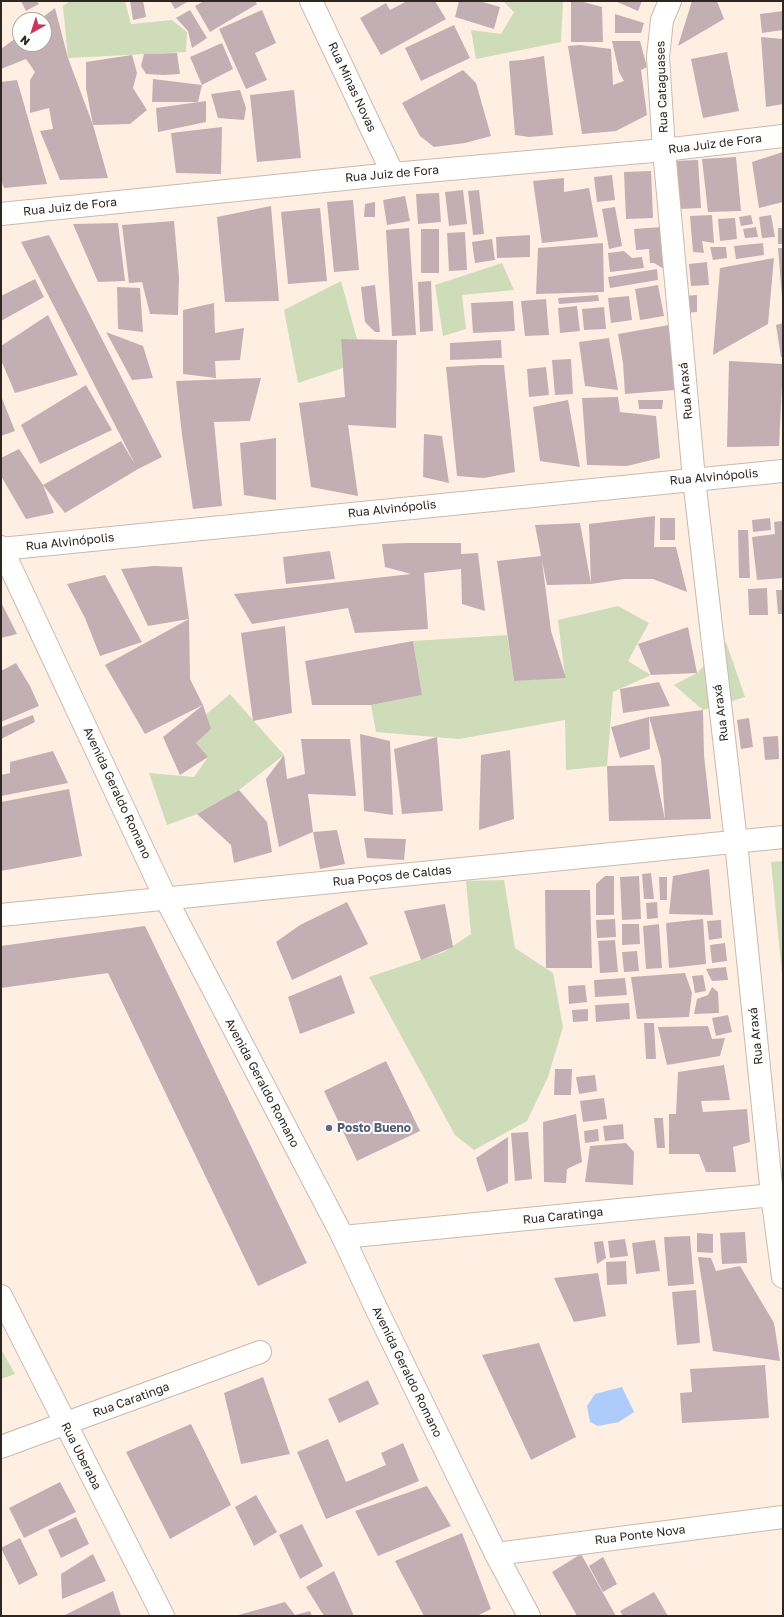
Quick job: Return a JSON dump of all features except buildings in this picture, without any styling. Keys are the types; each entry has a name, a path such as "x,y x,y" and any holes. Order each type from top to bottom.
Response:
{"street":[{"name":"Rua Cataguases","path":"664,150 658,57 662,20 670,1"},
{"name":"Rua Minas Novas","path":"316,4 393,174"},
{"name":"Rua Juiz de Fora","path":"1,214 393,174 664,150 783,136"},
{"name":"Rua Araxá","path":"664,150 694,479 778,1194 783,1276"},
{"name":"Rua Alvinópolis","path":"1,548 783,471"},
{"name":"Avenida Geraldo Romano","path":"1,548 166,899 343,1237 496,1554 529,1616"},
{"name":"Rua Poços de Caldas","path":"1,915 783,837"},
{"name":"Rua Caratinga","path":"343,1237 778,1194"},
{"name":"Rua Uberaba","path":"1,1296 64,1424 163,1616"},
{"name":"Rua Caratinga","path":"1,1447 260,1352"},
{"name":"Rua Ponte Nova","path":"496,1554 783,1517"}],"green space":[{"path":"70,1 125,1 131,24 172,20 187,32 186,52 68,58 63,6"},
{"path":"503,1 563,2 561,42 476,59 471,30 501,34 514,12"},
{"path":"502,263 514,290 462,295 466,329 443,336 435,285"},
{"path":"341,281 357,339 341,339 343,368 298,383 284,310"},
{"path":"618,606 649,623 628,661 651,675 613,692 607,766 566,770 565,720 459,739 376,732 371,705 422,695 413,641 507,635 514,681 565,677 558,620"},
{"path":"726,642 745,697 703,710 674,685 697,673"},
{"path":"230,694 284,755 239,790 197,814 167,825 149,773 194,777 208,757 196,743 211,729 202,718"},
{"path":"783,861 783,984 771,862"},
{"path":"504,880 515,948 553,973 563,1027 548,1077 527,1121 474,1150 455,1135 369,977 444,952 471,934 466,881"},
{"path":"1,1349 15,1374 1,1379"}],"water":[{"path":"622,1387 634,1412 619,1422 598,1426 590,1422 587,1406 595,1394"}],"place":[{"name":"Posto Bueno","path":"329,1128"}]}
